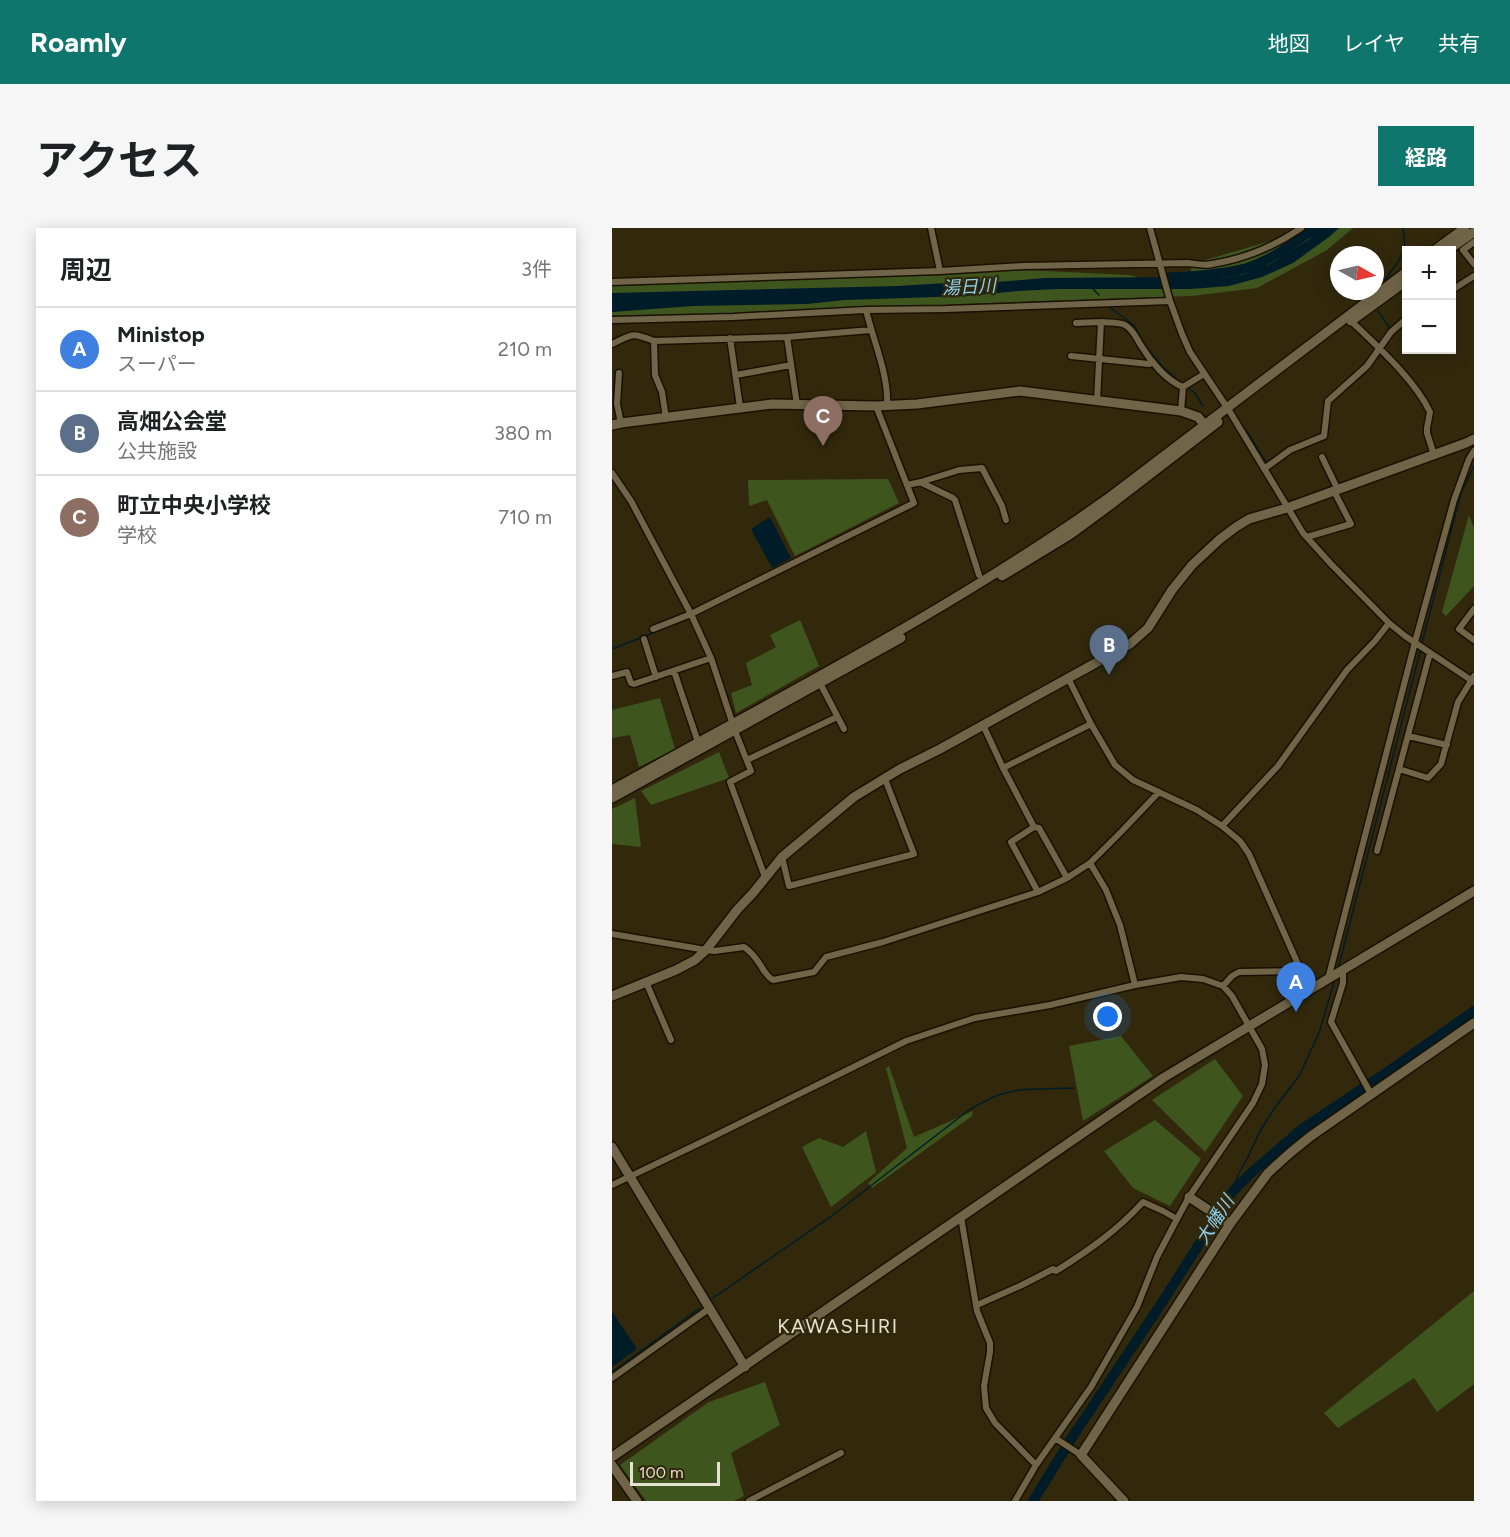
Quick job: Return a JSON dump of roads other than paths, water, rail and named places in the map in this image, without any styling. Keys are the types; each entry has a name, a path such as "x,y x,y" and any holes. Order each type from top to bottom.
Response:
{"street":[{"path":"931,228 940,271"},
{"path":"1150,228 1170,301 1190,352 1303,533 1389,623 1428,652 1473,679 1458,702 1441,764 1428,778 1399,769"},
{"path":"612,282 1023,266 1210,265 1253,253 1301,228"},
{"path":"1440,246 1465,228"},
{"path":"1460,247 1474,231"},
{"path":"1456,248 1474,242"},
{"path":"1460,247 1474,264"},
{"path":"612,790 698,742 820,683 903,637 1071,534 1402,276"},
{"path":"1456,287 1474,276"},
{"path":"612,798 901,631 1067,528 1204,424 1228,410 1402,285"},
{"path":"612,320 1170,301"},
{"path":"866,310 884,372 888,395 887,406"},
{"path":"1351,321 1421,394 1430,412 1427,433 1434,455"},
{"path":"1097,401 1101,322"},
{"path":"1076,323 1124,324 1135,335 1153,362 1183,387"},
{"path":"1264,469 1290,450 1325,432 1328,401 1366,366 1391,332 1402,323"},
{"path":"612,344 637,334 654,340 787,338 871,330"},
{"path":"730,338 740,407"},
{"path":"787,338 797,405"},
{"path":"654,340 655,375 662,392 666,418"},
{"path":"1071,356 1149,364 1153,362"},
{"path":"736,375 791,365"},
{"path":"619,374 616,386 616,424 772,404 887,406 1020,391 1181,411 1198,417 1204,424"},
{"path":"1183,387 1204,374"},
{"path":"1181,411 1183,387"},
{"path":"653,628 691,614 914,503 876,406"},
{"path":"612,996 695,960 706,950 736,910 782,857 854,797 900,769 1120,650 1148,628 1172,590 1192,566 1236,526 1249,519 1287,508 1474,439"},
{"path":"1336,975 1416,643 1454,500 1474,451"},
{"path":"1307,537 1351,524 1322,458"},
{"path":"907,485 959,470 982,468 1002,506 1006,520"},
{"path":"612,473 631,501 691,614 711,658 733,727 751,771 730,782 765,877"},
{"path":"921,482 956,500 979,575"},
{"path":"1474,609 1459,629 1474,640"},
{"path":"1222,826 1278,766 1347,670 1389,623"},
{"path":"644,639 656,676"},
{"path":"1377,851 1428,652"},
{"path":"612,676 627,672 631,683 634,684 711,658"},
{"path":"674,671 698,742"},
{"path":"1068,678 1115,765 1133,780 1197,810 1240,841 1249,854 1301,971 1312,989"},
{"path":"820,683 844,729"},
{"path":"747,760 837,717"},
{"path":"983,724 1034,827 1039,828 1067,879"},
{"path":"1003,768 1091,724"},
{"path":"1408,736 1446,744"},
{"path":"782,857 789,886 914,854 885,779"},
{"path":"612,934 714,951 744,947 750,951 768,978 772,980 814,972 826,957 883,942 1038,892 1067,879 1090,863 1159,792"},
{"path":"1034,827 1011,842 1038,892"},
{"path":"1090,863 1106,890 1120,926 1135,985"},
{"path":"612,1457 1163,1078 1474,891"},
{"path":"1223,986 1239,972 1301,971"},
{"path":"1336,975 1343,983 1331,1022 1371,1094"},
{"path":"612,1185 906,1041 975,1018 1050,1005 1181,976 1203,979 1223,986 1232,996 1262,1049 1265,1065 1262,1084 1253,1103 1189,1197 1157,1257 1137,1307 1123,1334 1057,1440 1036,1465 1015,1501"},
{"path":"646,982 670,1040"},
{"path":"1081,1455 1230,1224 1269,1173 1290,1153 1474,1023"},
{"path":"612,1147 745,1367"},
{"path":"1189,1197 1230,1224"},
{"path":"977,1305 1053,1269 1056,1271 1093,1247 1128,1219 1143,1202 1177,1219"},
{"path":"961,1217 977,1311 990,1343 984,1386 986,1408 995,1423 1036,1465"},
{"path":"612,1378 710,1308"},
{"path":"1057,1440 1081,1455 1120,1500"},
{"path":"749,1501 841,1453"},
{"path":"612,1465 638,1501"}],"water":[{"path":"1321,228 1339,228 1293,263 1262,277 1229,286 1191,289 1058,289 967,296 845,300 807,304 693,306 612,312 612,293 898,286 1045,278 1221,278 1245,274 1272,263 1308,240"},
{"path":"770,517 791,558 772,568 751,529"},
{"path":"612,1313 637,1349 612,1367"}],"waterway":[{"name":"湯日川","path":"1164,278 1216,274 1247,268 1274,256 1315,228"},
{"path":"1385,280 1405,247 1403,228"},
{"path":"1093,289 1099,295"},
{"path":"1108,306 1135,326 1144,344 1162,366 1180,382"},
{"path":"1378,311 1389,327"},
{"path":"1386,344 1394,333"},
{"path":"1326,432 1328,432 1331,403 1365,373 1379,356"},
{"path":"1188,388 1195,393 1203,406"},
{"path":"1246,430 1267,464"},
{"path":"1422,643 1461,493 1474,466"},
{"path":"706,610 912,508"},
{"path":"612,649 665,628"},
{"path":"1338,969 1421,648"},
{"path":"1233,1191 1238,1175 1260,1131 1299,1076 1319,1033 1335,979"},
{"name":"大幡川","path":"1033,1501 1233,1191 1302,1129 1474,1011"},
{"path":"713,1298 833,1215 969,1110 1007,1092 1074,1088"},
{"path":"612,1372 700,1308"}],"place":[{"name":"町立中央小学校","path":"823,446"},
{"name":"高畑公会堂","path":"1109,675"},
{"name":"Ministop","path":"1296,1012"}],"district":[{"name":"KAWASHIRI","path":"838,1326"}]}
